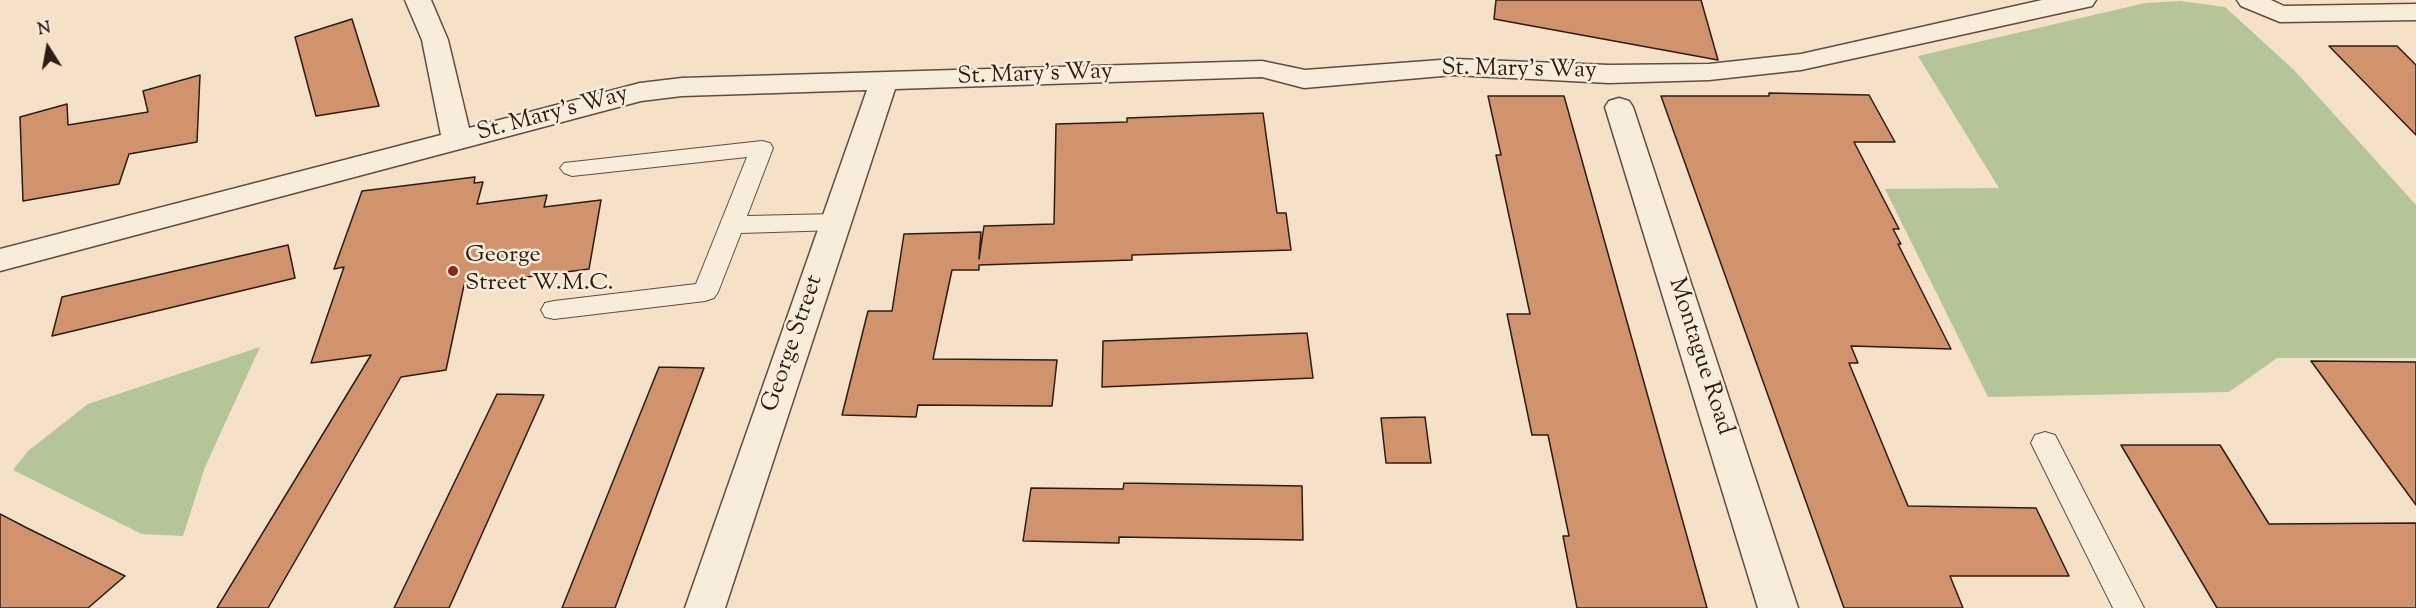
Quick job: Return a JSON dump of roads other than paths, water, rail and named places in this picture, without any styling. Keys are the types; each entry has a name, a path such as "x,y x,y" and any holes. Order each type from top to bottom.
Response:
{"street":[{"path":"418,0 435,40 458,140"},
{"name":"St. Mary's Way","path":"0,260 640,92 682,87 1270,69 1304,79 1454,68 1609,74 1709,72 1801,62 2026,10 2083,0"},
{"path":"2250,0 2280,14 2405,12 2416,33"},
{"name":"George Street","path":"705,608 884,81"},
{"name":"Montague Road","path":"1620,107 1778,608"}],"lane":[{"path":"554,310 705,292 762,148 572,168"},
{"path":"732,225 836,222"},
{"path":"2045,443 2129,608"}],"place":[{"name":"George Street W.M.C.","path":"453,271"}]}
